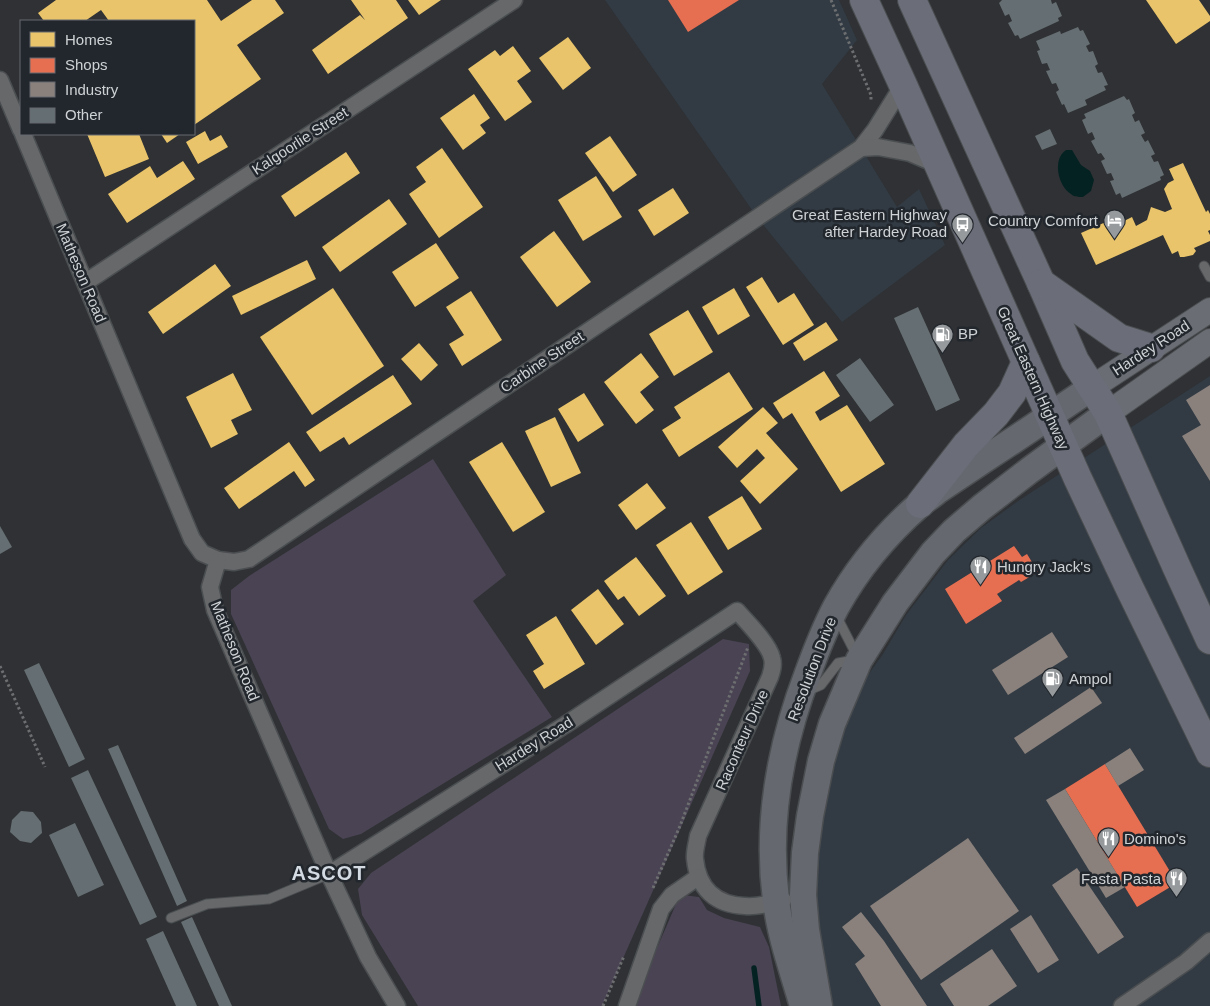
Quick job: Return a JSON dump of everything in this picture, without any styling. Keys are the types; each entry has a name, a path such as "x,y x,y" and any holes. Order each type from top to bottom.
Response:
{"highway":[{"name":"Great Eastern Highway","path":"864,0 1063,445 1130,589 1210,753"},
{"path":"912,0 1075,361 1108,413 1210,640"},
{"path":"1041,283 1119,338 1151,348"},
{"path":"920,504 966,445 996,414 1012,393 1026,362"}],"main road":[{"name":"Hardey Road","path":"1092,388 1210,310"},
{"name":"Hardey Road","path":"1108,413 1210,341"},
{"name":"Resolution Drive","path":"803,1006 784,940 776,902 773,852 774,820 779,772 787,736 800,694 826,627 836,607 859,571 878,546 920,504 1092,388"},
{"path":"820,1006 806,930 803,896 805,853 820,761 832,724 859,660 895,602 933,553 954,531 982,506 1108,413"}],"street":[{"name":"Kalgoorlie Street","path":"86,282 514,0"},
{"name":"Matheson Road","path":"0,80 20,127"},
{"name":"Carbine Street","path":"218,560 234,562 249,559 861,148 875,130 903,85"},
{"name":"Matheson Road","path":"23,135 192,539 202,553 218,560 210,587 215,610 329,874 368,957 397,1006"},
{"path":"861,148 878,147 910,153 938,165"},
{"name":"Hardey Road","path":"329,874 565,726 737,611"},
{"name":"Raconteur Drive","path":"698,877 695,857 698,836 773,667 768,648 737,611"},
{"path":"627,1006 661,909 672,895 698,877 707,891 717,899 746,906 803,896"},
{"path":"1122,1006 1186,962 1210,941"},
{"path":"1186,962 1210,953"}],"lane":[{"path":"1204,266 1210,277"},
{"path":"800,694 821,684 838,663 859,660 839,621 836,607"},
{"path":"171,918 207,904 269,900 329,874"}],"path":[{"path":"831,0 871,95 871,105"},
{"path":"653,889 680,826 746,650 755,632"},
{"path":"0,666 45,768"},
{"path":"603,1006 626,952"}],"shaded area":[{"path":"605,0 839,0 857,40 822,84 897,207 919,189 945,245 842,322 757,217"},
{"path":"1210,376 1210,1006 825,1006 809,929 826,775 858,689 883,654 906,615 948,560 981,528 1018,501"},
{"path":"433,459 506,575 473,601 552,717 361,834 343,839 329,829 231,614 231,590 249,576"},
{"path":"723,639 749,644 750,671 602,1006 418,1006 362,915 358,889 371,873"},
{"path":"683,895 699,897 707,910 724,918 760,927 769,947 781,1006 632,1006 676,904"}],"water":[{"path":"1066,150 1072,150 1081,165 1090,171 1094,180 1091,191 1083,197 1072,195 1066,190 1060,179 1058,172 1059,160"}],"building: Homes":[{"path":"56,0 207,0 221,21 252,0 275,0 284,13 237,45 261,79 195,124 195,20 108,20 101,10 86,20 43,20 38,13"},
{"path":"351,0 396,0 408,18 328,74 312,50 360,15 365,20"},
{"path":"408,0 441,0 419,15"},
{"path":"1146,0 1199,0 1210,16 1210,21 1176,44"},
{"path":"568,37 591,68 563,90 539,58"},
{"path":"513,46 531,71 517,81 532,102 505,121 468,69 495,50 500,56"},
{"path":"474,94 490,118 480,125 486,133 463,150 440,118"},
{"path":"205,131 210,141 221,135 228,147 198,164 186,142"},
{"path":"87,135 139,135 149,159 105,177"},
{"path":"162,135 179,135 167,143"},
{"path":"610,136 637,175 613,192 585,153"},
{"path":"442,148 483,207 439,238 409,194 426,182 416,167"},
{"path":"346,152 360,173 295,217 281,196"},
{"path":"183,161 195,179 127,223 108,194 150,166 157,178"},
{"path":"1183,163 1206,212 1208,210 1210,214 1210,230 1208,231 1210,241 1194,248 1196,251 1193,255 1180,257 1178,251 1172,254 1163,235 1096,265 1081,233 1117,217 1120,223 1132,217 1136,226 1147,220 1151,207 1165,212 1172,209 1164,189 1168,183 1174,180 1169,169"},
{"path":"596,176 622,217 583,241 558,200"},
{"path":"673,188 689,213 654,236 638,210"},
{"path":"389,199 407,224 340,272 322,247"},
{"path":"554,231 591,282 557,307 520,257"},
{"path":"436,243 459,278 415,307 392,272"},
{"path":"307,260 316,279 241,315 232,296"},
{"path":"215,264 231,286 163,334 148,312"},
{"path":"762,277 778,303 794,293 814,325 783,345 746,287"},
{"path":"333,288 384,366 312,415 260,337"},
{"path":"734,288 750,316 718,335 702,307"},
{"path":"471,291 502,340 462,366 449,344 464,335 446,307"},
{"path":"688,310 713,352 674,376 649,334"},
{"path":"826,322 838,340 804,361 793,343"},
{"path":"419,343 438,365 421,381 401,359"},
{"path":"641,353 659,377 640,392 654,410 636,424 604,382"},
{"path":"824,371 840,396 815,412 820,421 847,405 885,464 841,492 792,413 783,419 773,403"},
{"path":"729,372 753,409 679,457 662,430 681,418 674,407"},
{"path":"233,373 252,410 231,420 238,434 211,448 186,397"},
{"path":"393,375 412,404 349,445 344,437 320,452 306,432"},
{"path":"584,393 604,425 578,442 558,409"},
{"path":"763,407 778,423 766,433 798,469 760,504 740,481 765,458 757,449 737,468 718,447"},
{"path":"555,417 581,473 551,487 525,431"},
{"path":"289,442 315,480 305,487 294,471 239,509 224,488"},
{"path":"502,442 545,512 513,532 469,462"},
{"path":"647,483 666,508 636,530 618,505"},
{"path":"742,496 762,529 728,550 708,517"},
{"path":"691,522 723,572 688,595 656,545"},
{"path":"636,557 666,596 639,616 624,596 618,600 604,581"},
{"path":"598,589 624,624 596,645 571,610"},
{"path":"556,616 585,664 544,689 533,671 544,664 526,635"}],"building: Shops":[{"path":"668,0 739,0 688,32"},
{"name":"Hungry Jack's","path":"1014,546 1022,557 1027,554 1038,572 1021,582 1019,580 997,594 1002,601 966,624 945,589"},
{"path":"1105,764 1177,883 1137,907 1065,789"}],"building: Industry":[{"path":"1210,385 1210,481 1182,436 1201,425 1186,400"},
{"path":"1052,632 1068,657 1008,695 992,670"},
{"path":"1091,687 1102,703 1025,754 1014,738"},
{"path":"1130,748 1144,770 1118,786 1105,764"},
{"path":"1065,789 1125,887 1106,898 1046,800"},
{"path":"968,838 1019,911 921,980 870,906"},
{"path":"1077,868 1124,937 1098,954 1052,885"},
{"path":"861,912 884,941 927,1006 881,1006 855,964 865,956 842,927"},
{"path":"1031,915 1059,960 1038,973 1010,929"},
{"path":"992,949 1017,986 988,1006 954,1006 940,984"}],"building: Other":[{"path":"1002,0 1051,0 1052,4 1056,2 1062,16 1058,18 1059,21 1020,39 1018,35 1015,36 1008,23 1012,21 1009,14 1005,16 999,3"},
{"path":"1078,27 1080,31 1083,30 1090,44 1086,46 1089,52 1093,51 1098,64 1095,66 1098,73 1102,72 1108,85 1104,86 1106,90 1085,100 1087,105 1068,113 1056,92 1059,90 1056,83 1052,84 1046,71 1050,70 1047,63 1042,64 1037,51 1040,50 1036,41 1060,31 1061,34"},
{"path":"1124,96 1127,100 1129,99 1135,113 1132,115 1135,122 1139,120 1145,133 1141,135 1145,142 1148,140 1155,154 1151,156 1154,162 1158,161 1164,175 1160,177 1161,180 1122,198 1120,193 1116,195 1110,181 1114,180 1111,173 1107,174 1101,161 1105,159 1101,153 1098,154 1091,141 1095,139 1092,132 1088,134 1082,120 1086,118 1084,114"},
{"path":"1050,129 1057,144 1042,150 1035,136"},
{"path":"918,307 960,400 936,411 894,318"},
{"path":"860,358 894,405 870,422 836,375"},
{"path":"0,526 12,547 0,554"},
{"path":"39,663 85,759 69,767 24,670"},
{"path":"118,745 187,901 177,906 108,749"},
{"path":"88,770 157,917 140,925 71,778"},
{"path":"21,811 33,812 41,822 42,833 31,843 20,841 10,832 12,820"},
{"path":"75,823 104,885 78,897 49,835"},
{"path":"192,917 232,1006 219,1006 181,922"},
{"path":"163,931 197,1006 176,1006 146,939"}],"waterway":[{"path":"754,968 759,1006"}],"place":[{"name":"Country Comfort","path":"1114,240"},
{"name":"Great Eastern Highway after Hardey Road","path":"963,243"},
{"name":"BP","path":"942,353"},
{"name":"Hungry Jack's","path":"981,586"},
{"name":"Ampol","path":"1053,698"},
{"name":"Domino's","path":"1108,858"},
{"name":"Fasta Pasta","path":"1177,898"}],"district":[{"name":"ASCOT","path":"329,873"}]}
